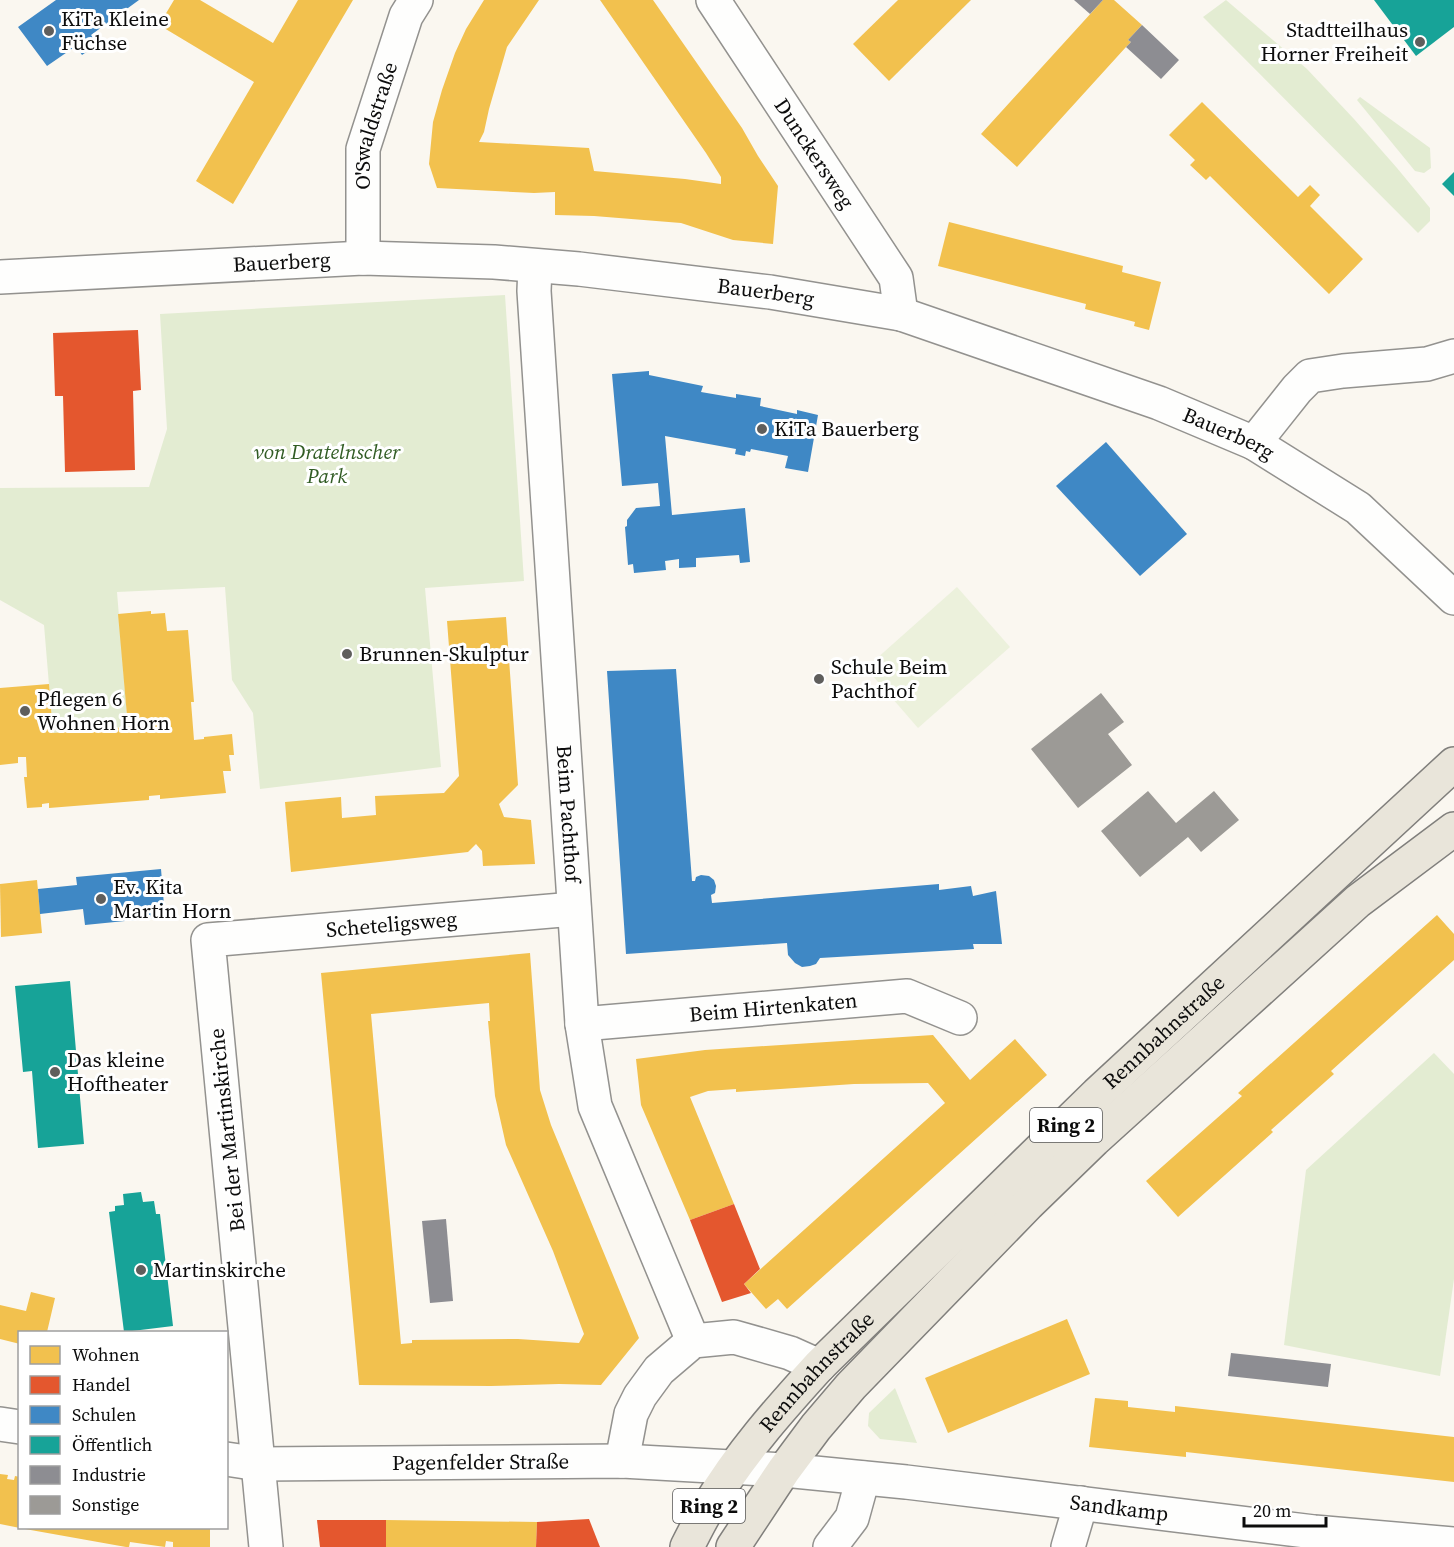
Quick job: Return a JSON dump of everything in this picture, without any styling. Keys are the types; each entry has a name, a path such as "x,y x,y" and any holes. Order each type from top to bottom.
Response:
{"main road":[{"name":"Rennbahnstraße","path":"735,1467 788,1400 819,1366 1097,1094 1454,764"},
{"name":"Rennbahnstraße","path":"784,1470 851,1386 1028,1204 1094,1140 1358,901 1454,829"},
{"name":"Ring 2","path":"687,1547 708,1506 735,1467"},
{"name":"Ring 2","path":"733,1547 784,1470"}],"street":[{"name":"O'Swaldstraße","path":"363,258 363,149 405,16 416,0"},
{"name":"Dunckersweg","path":"713,0 896,278 901,314"},
{"name":"Bauerberg","path":"0,277 363,258 494,262 579,268 770,292 901,314 1159,404 1254,443 1358,508 1454,598"},
{"name":"Beim Pachthof","path":"535,266 534,291 582,1024 596,1106 693,1341"},
{"path":"1254,443 1310,376 1427,364 1454,356"},
{"name":"Scheteligsweg","path":"208,940 574,909"},
{"name":"Bei der Martinskirche","path":"208,940 266,1547"},
{"name":"Beim Hirtenkaten","path":"582,1024 906,996 960,1018"},
{"path":"622,1461 631,1414 640,1396 659,1370 693,1341 734,1337 790,1353 819,1366"},
{"path":"0,1424 18,1427"},
{"name":"Pagenfelder Straße","path":"228,1460 259,1464 622,1461 784,1470"},
{"name":"Sandkamp","path":"784,1470 1082,1503 1314,1532 1454,1544"},
{"path":"830,1547 852,1518 863,1478"},
{"path":"1068,1547 1082,1503"}],"green space":[{"path":"1226,0 1307,69 1354,119 1430,208 1430,221 1418,233 1203,17"},
{"path":"1360,97 1430,148 1431,168 1424,173 1415,171 1357,100"},
{"name":"von Dratelnscher Park","path":"505,295 524,581 425,588 441,767 260,789 253,713 232,680 225,587 117,592 128,727 53,733 44,625 0,600 0,488 149,487 167,429 160,314"},
{"path":"957,587 1010,647 918,728 866,668"},
{"path":"1434,1053 1454,1074 1454,1279 1440,1376 1284,1345 1306,1170"},
{"path":"895,1388 917,1443 880,1439 868,1426 869,1413"}],"building: Wohnen":[{"path":"174,0 200,0 273,43 298,0 353,0 233,204 196,181 254,82 159,25"},
{"path":"484,0 539,0 507,47 484,132 479,142 589,148 594,171 721,184 721,177 706,153 600,0 653,0 742,128 778,186 773,244 733,240 681,223 555,215 555,192 437,188 429,164 433,122 455,53 466,29"},
{"path":"898,0 971,0 889,81 853,44"},
{"path":"1103,0 1114,0 1142,25 1128,40 1131,42 1017,167 981,134"},
{"path":"1202,102 1298,197 1310,185 1320,195 1310,206 1363,259 1329,294 1210,176 1206,180 1190,165 1195,160 1169,135"},
{"path":"949,222 1123,266 1122,272 1161,282 1149,330 1134,326 1135,322 1085,309 1086,304 938,266"},
{"path":"151,611 151,614 165,613 167,631 188,630 194,702 191,702 194,740 232,734 234,755 229,755 231,771 223,771 226,793 160,799 160,795 149,796 149,800 49,808 49,803 42,804 42,807 27,808 24,777 27,777 26,757 18,757 18,763 0,765 0,688 49,684 53,733 128,727 118,614"},
{"path":"506,617 518,785 499,804 504,817 531,820 535,864 483,866 482,851 476,844 468,852 291,872 285,802 341,797 342,818 376,815 375,796 444,793 459,776 447,621"},
{"path":"37,880 42,933 1,937 0,884"},
{"path":"1437,915 1454,934 1454,960 1331,1071 1334,1074 1178,1217 1146,1181 1242,1096 1238,1093"},
{"path":"530,953 540,1090 551,1125 639,1338 601,1385 359,1385 321,973","holes":["489,1003 490,1021 488,1021 495,1096 506,1145 553,1251 584,1334 579,1343 518,1339 412,1340 412,1343 401,1344 371,1014"]},
{"path":"933,1035 970,1080 1015,1039 1047,1075 787,1309 778,1299 766,1309 744,1284 945,1103 928,1083 854,1084 736,1092 736,1089 708,1091 690,1097 734,1204 690,1220 641,1105 636,1059 705,1050"},
{"path":"31,1292 55,1298 47,1331 18,1331 18,1344 0,1339 0,1305 26,1311"},
{"path":"1067,1319 1090,1374 948,1433 925,1378"},
{"path":"1095,1398 1128,1401 1128,1407 1175,1412 1175,1406 1454,1437 1454,1482 1186,1452 1186,1457 1089,1447"},
{"path":"0,1474 8,1475 7,1479 14,1480 15,1476 18,1477 18,1528 0,1524"},
{"path":"386,1520 537,1522 536,1547 386,1547"},
{"path":"25,1529 210,1529 210,1547 173,1547 173,1542 166,1541 165,1547 130,1542 129,1547"}],"building: Handel":[{"path":"138,330 141,390 133,391 135,470 65,472 63,396 55,396 53,333"},
{"path":"734,1204 760,1269 744,1284 751,1293 722,1302 690,1220"},
{"path":"589,1519 600,1547 536,1547 537,1522"},
{"path":"317,1520 386,1520 386,1547 320,1547"}],"building: Schulen":[{"path":"56,0 139,0 91,35 98,44 82,55 76,46 47,66 18,27"},
{"path":"649,371 649,375 703,386 701,392 736,398 736,394 761,398 760,406 797,414 797,410 818,415 808,472 785,468 788,456 751,449 750,452 746,451 745,456 735,454 736,449 665,436 672,515 745,508 750,562 740,563 739,555 696,558 696,567 679,568 679,559 665,561 666,570 634,573 633,564 628,565 625,527 627,520 636,508 660,506 658,483 622,486 612,374"},
{"path":"1106,442 1187,534 1140,576 1056,486"},
{"path":"676,669 692,881 701,875 709,876 714,880 716,886 715,893 711,895 712,903 939,884 939,890 971,886 973,896 996,891 1002,944 973,944 974,949 820,958 816,964 802,967 788,955 787,943 626,954 607,671"},
{"name":"Ev. Kita Martin Horn","path":"161,869 165,917 85,925 83,909 40,914 38,889 77,885 76,877"}],"building: Öffentlich":[{"name":"Stadtteilhaus Horner Freiheit","path":"1374,0 1454,0 1454,27 1416,56"},
{"path":"1454,172 1454,196 1442,184"},
{"path":"70,981 84,1144 38,1148 32,1071 23,1072 15,986"},
{"name":"Martinskirche","path":"141,1192 143,1202 154,1201 156,1214 160,1214 173,1326 124,1331 109,1212 115,1211 115,1206 124,1205 123,1194"}],"building: Industrie":[{"path":"1074,0 1103,0 1090,14"},
{"path":"1142,25 1179,60 1161,79 1126,47 1131,42 1128,40"},
{"path":"446,1219 453,1301 430,1303 422,1221"},
{"path":"1231,1353 1331,1364 1328,1387 1228,1376"}],"building: Sonstige":[{"path":"1101,693 1124,722 1108,734 1132,765 1078,808 1031,749"},
{"path":"1148,791 1176,823 1214,791 1239,820 1201,852 1188,837 1140,877 1101,831"}],"place":[{"name":"KiTa Kleine Füchse","path":"49,31"},
{"name":"Stadtteilhaus Horner Freiheit","path":"1420,42"},
{"name":"KiTa Bauerberg","path":"762,429"},
{"name":"Brunnen-Skulptur","path":"347,654"},
{"name":"Schule Beim Pachthof","path":"819,679"},
{"name":"Pflegen 6 Wohnen Horn","path":"25,711"},
{"name":"Ev. Kita Martin Horn","path":"101,899"},
{"name":"Das kleine Hoftheater","path":"55,1072"},
{"name":"Martinskirche","path":"141,1270"}]}
